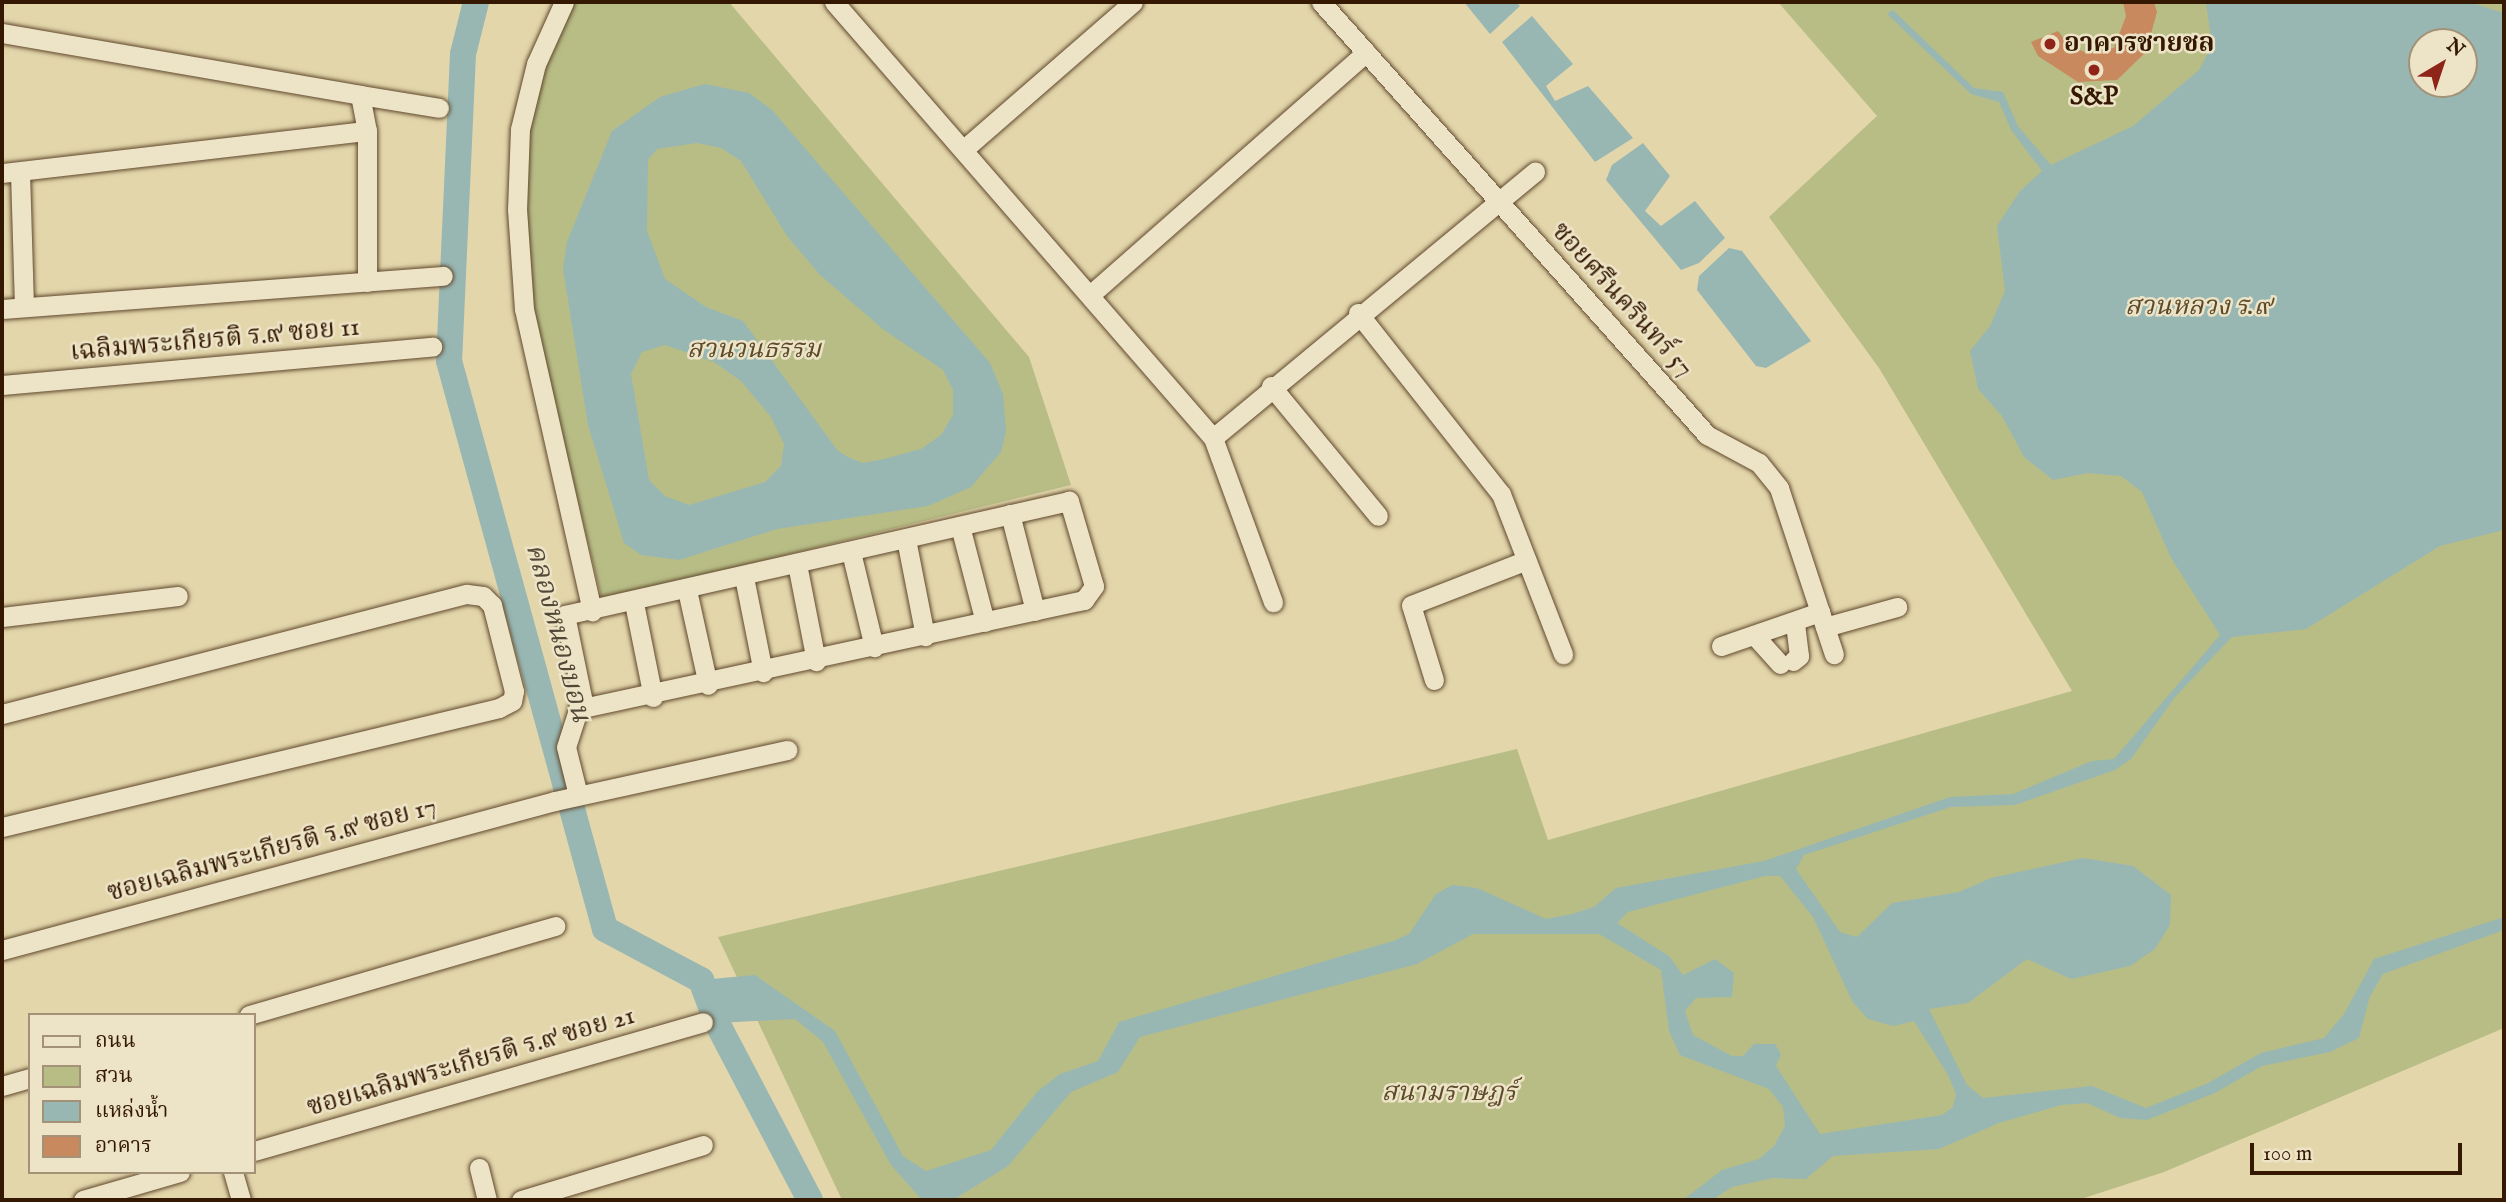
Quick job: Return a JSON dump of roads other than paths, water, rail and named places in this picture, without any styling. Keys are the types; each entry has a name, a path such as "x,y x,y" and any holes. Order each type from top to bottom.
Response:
{"street":[{"path":"564,2 536,64 520,129 517,209 524,309 592,611"},
{"path":"834,2 1091,294 1213,438 1273,602"},
{"path":"963,150 1133,2"},
{"name":"ซอยศรีนครินทร์ 57","path":"1321,2 1707,435 1759,463 1779,488 1834,654"},
{"path":"2,33 439,108"},
{"path":"1091,294 1366,52"},
{"path":"360,95 366,131 366,282"},
{"path":"24,307 11,172 366,131"},
{"path":"1213,438 1358,313 1535,172"},
{"path":"2,309 443,276"},
{"path":"1358,313 1501,494 1563,654"},
{"name":"เฉลิมพระเกียรติ ร.๙ ซอย 11","path":"2,385 432,347"},
{"path":"1272,386 1378,516"},
{"path":"569,797 566,747 571,718 584,707 653,697 1084,600 1094,586 1069,501 634,603 565,615 584,707"},
{"path":"1010,514 1035,611"},
{"path":"960,526 985,622"},
{"path":"905,539 926,636"},
{"path":"851,552 874,647"},
{"path":"1434,680 1411,605 1527,560"},
{"path":"797,565 816,660"},
{"path":"744,577 763,672"},
{"path":"687,590 708,684"},
{"path":"2,714 467,594 483,596 492,605 514,691 512,701 499,708 2,827"},
{"path":"2,617 178,596"},
{"path":"634,603 653,697"},
{"path":"1721,646 1795,621 1897,607"},
{"path":"1754,635 1786,662 1799,656 1795,621"},
{"name":"ซอยเฉลิมพระเกียรติ ร.๙ ซอย 17","path":"2,950 569,797 787,750"},
{"path":"256,1013 555,926"},
{"name":"ซอยเฉลิมพระเกียรติ ร.๙ ซอย 21","path":"256,1150 703,1022"},
{"path":"2,1086 28,1082"},
{"path":"521,1200 703,1145"},
{"path":"479,1168 488,1200"},
{"path":"83,1200 173,1174"},
{"path":"234,1174 241,1200"}],"water":[{"path":"1464,2 1516,2 1520,6 1490,34"},
{"path":"2206,2 2469,2 2504,13 2504,530 2440,546 2306,629 2232,637 2175,697 2131,759 2115,770 2015,805 1951,807 1804,855 1796,869 1840,932 1857,937 1892,903 1959,892 1991,878 2083,858 2133,866 2171,895 2170,925 2155,949 2130,966 2071,979 2027,959 1968,1003 1929,1009 1967,1085 1983,1098 2092,1086 2146,1108 2208,1083 2261,1053 2324,1038 2344,1014 2374,959 2504,917 2504,930 2383,974 2370,996 2359,1038 2330,1052 2262,1066 2215,1093 2147,1120 2120,1118 2087,1103 2061,1105 1999,1123 1939,1149 1833,1156 1806,1179 1773,1178 1732,1187 1712,1200 1683,1200 1722,1170 1759,1159 1774,1146 1785,1126 1783,1107 1769,1089 1680,1055 1669,1031 1661,970 1599,934 1473,934 1417,964 1140,1037 1118,1072 1071,1092 1008,1166 953,1200 922,1200 891,1165 823,1042 795,1019 717,1023 701,980 755,975 835,1031 903,1156 926,1171 991,1150 1038,1091 1060,1074 1098,1061 1119,1022 1393,941 1409,934 1436,894 1452,885 1477,888 1546,919 1594,907 1616,888 1764,861 1950,797 2013,794 2092,761 2114,759 2220,635 2171,558 2142,492 2121,476 2088,473 2053,480 2024,457 2002,416 1978,389 1970,351 1990,326 2005,291 1997,226 2020,191 2042,171 2011,130 1999,102 1971,94 1887,14 1893,10 1974,88 2003,92 2018,126 2051,165 2133,126 2199,70 2212,46","holes":["1765,876 1780,876 1813,917 1852,1001 1868,1019 1893,1026 1914,1021 1948,1075 1956,1094 1953,1107 1942,1115 1820,1134 1776,1066 1781,1054 1775,1044 1754,1044 1743,1056 1732,1056 1693,1035 1685,1011 1696,998 1732,997 1734,973 1715,959 1683,975 1669,956 1617,923 1628,912"]},
{"path":"1532,16 1573,64 1546,86 1555,101 1588,86 1633,138 1595,162 1502,42"},
{"path":"705,84 749,93 772,110 990,363 1003,394 1006,431 1001,452 971,487 928,506 777,529 679,560 641,555 624,543 588,425 563,269 567,242 612,131 660,97","holes":["697,143 721,148 741,161 787,236 820,275 884,330 943,370 953,390 953,415 941,435 921,449 884,459 863,463 850,458 838,451 743,321 706,307 665,279 647,231 648,160 657,149","665,345 714,362 741,381 771,417 784,444 781,466 765,482 689,505 665,496 649,480 631,374 642,352"]},
{"path":"1643,143 1670,176 1645,211 1661,226 1695,201 1725,238 1699,263 1681,270 1606,180 1612,165"},
{"path":"1729,248 1742,251 1811,341 1766,368 1756,366 1697,290 1699,276"}],"waterway":[{"name":"คลองหนองบอน","path":"476,2 463,54 449,361 605,929 701,980 717,1023 810,1200"}],"place":[{"name":"อาคารชายชล","path":"2050,44"},
{"name":"S&P","path":"2094,70"}],"park label":[{"name":"สวนหลวง ร.๙","path":"2198,307"},
{"name":"สวนวนธรรม","path":"754,350"},
{"name":"สนามราษฎร์","path":"1449,1093"}]}
